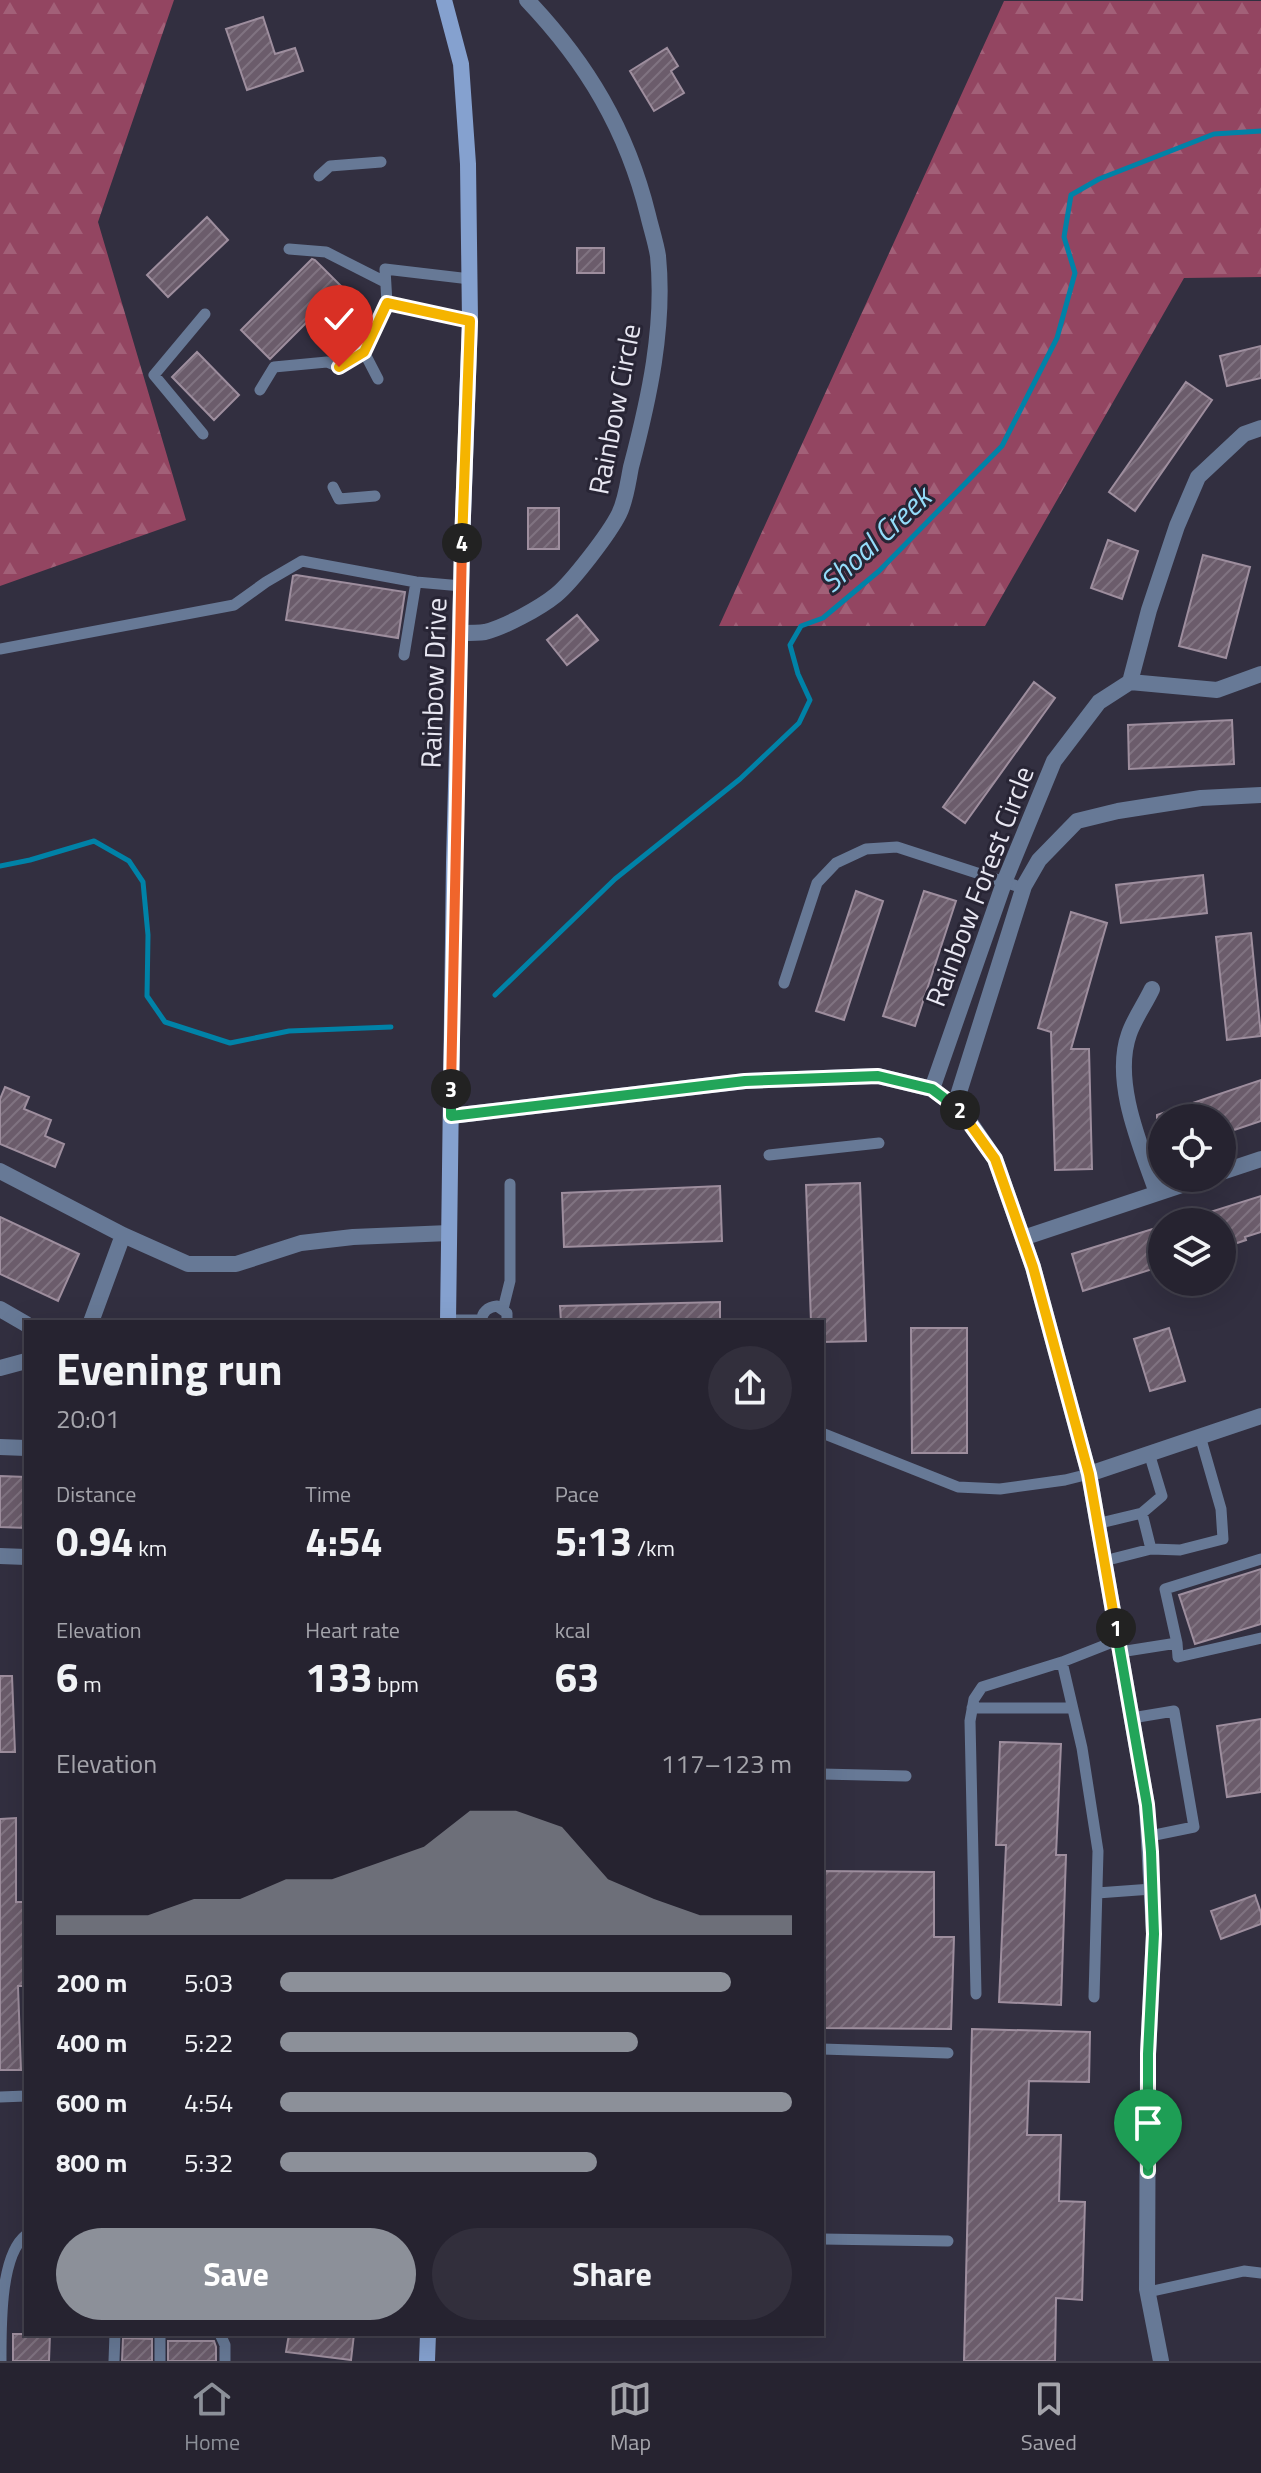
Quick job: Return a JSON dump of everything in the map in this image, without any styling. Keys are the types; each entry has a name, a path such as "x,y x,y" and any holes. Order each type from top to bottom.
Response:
{"street":[{"name":"Rainbow Drive","path":"444,0 461,64 468,164 470,279 454,863 448,1320"},
{"name":"Rainbow Circle","path":"461,633 486,632 556,595 592,553 620,513 642,425 660,310 658,255 644,199 623,137 596,85 554,28 527,0"},
{"path":"1261,428 1244,434 1198,477 1177,526 1149,610 1130,682 1217,690 1261,674"},
{"name":"Rainbow Forest Circle","path":"932,1089 1004,883 1054,761 1099,702 1130,682"},
{"path":"955,1105 1023,888 1039,860 1077,821 1201,798 1261,795"},
{"path":"1152,989 1128,1035 1122,1077 1138,1139 1157,1193"},
{"path":"451,1116 745,1081 878,1076 932,1089 955,1105 995,1159 1033,1267 1089,1474 1147,1805 1154,1934 1148,2054 1148,2292 1161,2361"},
{"path":"1236,1167 1261,1159"},
{"path":"0,1171 123,1235 188,1264 236,1264 301,1243 353,1237 449,1233"},
{"path":"1023,1238 1160,1192"},
{"path":"92,1320 123,1235"},
{"path":"0,1309 24,1323"},
{"path":"0,1368 24,1362"},
{"path":"1089,1474 1261,1416"},
{"path":"0,1447 24,1448"},
{"path":"0,1556 24,1557"},
{"path":"427,2361 428,2336"}],"lane":[{"path":"319,176 330,166 381,162"},
{"path":"289,249 326,252 385,276 470,279"},
{"path":"260,390 274,367 327,362 339,367 364,352 387,303 385,276"},
{"path":"387,303 470,321"},
{"path":"203,434 154,375 205,314"},
{"path":"364,352 378,379"},
{"path":"333,487 339,499 375,496"},
{"path":"0,649 234,605 302,561 416,582 462,586"},
{"path":"404,655 416,582"},
{"path":"784,983 817,883 836,863 866,849 897,847 1023,888"},
{"path":"769,1155 879,1143"},
{"path":"503,1309 510,1281 510,1184"},
{"path":"482,1320 486,1309 497,1306 507,1313 507,1320"},
{"path":"824,1434 958,1487 1000,1489 1089,1474"},
{"path":"1104,1561 1151,1549 1180,1550 1223,1539 1221,1509 1200,1436"},
{"path":"1096,1524 1142,1513 1162,1496 1149,1453"},
{"path":"1142,1513 1151,1549"},
{"path":"1261,1559 1165,1589 1178,1657 1261,1638"},
{"path":"976,1994 970,1721 974,1699 982,1687 1119,1646 1177,1643"},
{"path":"1062,1662 1082,1748 1098,1851 1094,1997"},
{"path":"972,1708 1072,1708"},
{"path":"1132,1718 1174,1711 1194,1827 1150,1836"},
{"path":"824,1774 906,1776"},
{"path":"1097,1893 1152,1889"},
{"path":"824,2049 948,2053"},
{"path":"0,2097 24,2096"},
{"path":"1,2361 1,2276 5,2259 16,2241 24,2236"},
{"path":"824,2239 948,2241"},
{"path":"1148,2292 1244,2271 1261,2273"},
{"path":"114,2361 115,2336"},
{"path":"160,2336 160,2361"},
{"path":"221,2336 225,2345 225,2361"}],"green space":[{"path":"0,0 174,0 98,222 186,520 0,586"},
{"path":"1004,1 1261,1 1261,277 1184,278 985,626 719,626"}],"building":[{"path":"263,17 275,54 295,48 303,71 247,90 226,29"},
{"path":"667,48 678,66 671,71 684,93 654,111 630,71"},
{"path":"207,217 228,240 168,297 147,275"},
{"path":"577,248 604,248 604,273 577,273"},
{"path":"312,259 342,287 270,359 241,330"},
{"path":"1261,346 1261,378 1227,386 1220,356"},
{"path":"197,352 239,395 214,420 172,377"},
{"path":"1186,382 1212,400 1135,511 1109,492"},
{"path":"528,508 559,508 559,549 528,549"},
{"path":"1108,540 1138,551 1122,599 1091,588"},
{"path":"1203,555 1250,567 1226,658 1179,646"},
{"path":"293,576 405,592 398,638 286,620"},
{"path":"577,615 598,640 567,665 547,640"},
{"path":"1034,682 1055,698 965,823 943,807"},
{"path":"1232,720 1234,764 1129,769 1128,725"},
{"path":"1203,875 1207,913 1121,923 1116,885"},
{"path":"856,891 883,901 844,1020 816,1011"},
{"path":"924,891 956,901 915,1026 883,1016"},
{"path":"1071,912 1107,923 1071,1049 1089,1049 1092,1169 1055,1170 1051,1032 1038,1028"},
{"path":"1251,933 1261,1036 1227,1040 1216,937"},
{"path":"1261,1080 1261,1121 1236,1129 1236,1104 1190,1104"},
{"path":"5,1087 29,1097 24,1109 51,1120 45,1136 64,1144 55,1167 0,1144 0,1099"},
{"path":"860,1183 866,1341 824,1342 824,1320 811,1320 806,1185"},
{"path":"720,1186 722,1241 564,1247 562,1193"},
{"path":"1261,1196 1261,1232 1236,1243 1236,1208 1223,1208"},
{"path":"0,1217 79,1254 58,1301 0,1274"},
{"path":"1148,1230 1148,1270 1083,1291 1072,1254"},
{"path":"720,1302 720,1320 561,1320 560,1306"},
{"path":"911,1328 967,1328 967,1453 912,1453"},
{"path":"1169,1328 1185,1381 1150,1391 1134,1339"},
{"path":"0,1476 24,1477 24,1528 0,1527"},
{"path":"1261,1569 1261,1624 1195,1644 1179,1595"},
{"path":"0,1676 12,1676 15,1752 0,1752"},
{"path":"1261,1719 1261,1792 1227,1797 1217,1726"},
{"path":"1000,1742 1061,1744 1056,1855 1066,1855 1061,2005 999,2002 1006,1845 996,1845"},
{"path":"16,1818 16,1902 24,1902 24,1986 18,1986 21,2070 0,2070 0,1819"},
{"path":"824,1871 934,1872 934,1937 954,1937 951,2029 824,2028"},
{"path":"1255,1895 1261,1924 1221,1939 1211,1911"},
{"path":"972,2029 1090,2032 1089,2082 1029,2081 1027,2135 1061,2135 1059,2201 1085,2202 1082,2300 1056,2298 1055,2361 964,2361"},
{"path":"13,2334 50,2336 49,2361 13,2361"},
{"path":"289,2336 354,2336 351,2360 286,2352"},
{"path":"123,2338 152,2339 152,2361 122,2361"},
{"path":"168,2341 214,2341 216,2361 168,2361"}],"waterway":[{"name":"Shoal Creek","path":"495,995 615,879 740,779 799,723 810,700 790,645 801,626 823,618 879,571 1002,446 1057,338 1075,273 1064,237 1071,195 1099,179 1214,134 1261,131"},
{"name":"Shoal Creek","path":"0,866 94,841 129,861 143,882 148,935 147,996 165,1022 230,1043 289,1031 391,1027"}],"route":[{"path":"339,367 364,352 387,303 470,321 454,863 451,1116 745,1081 878,1076 932,1089 963,1112 995,1159 1033,1267 1089,1474 1147,1805 1154,1934 1148,2054 1148,2171"}]}
